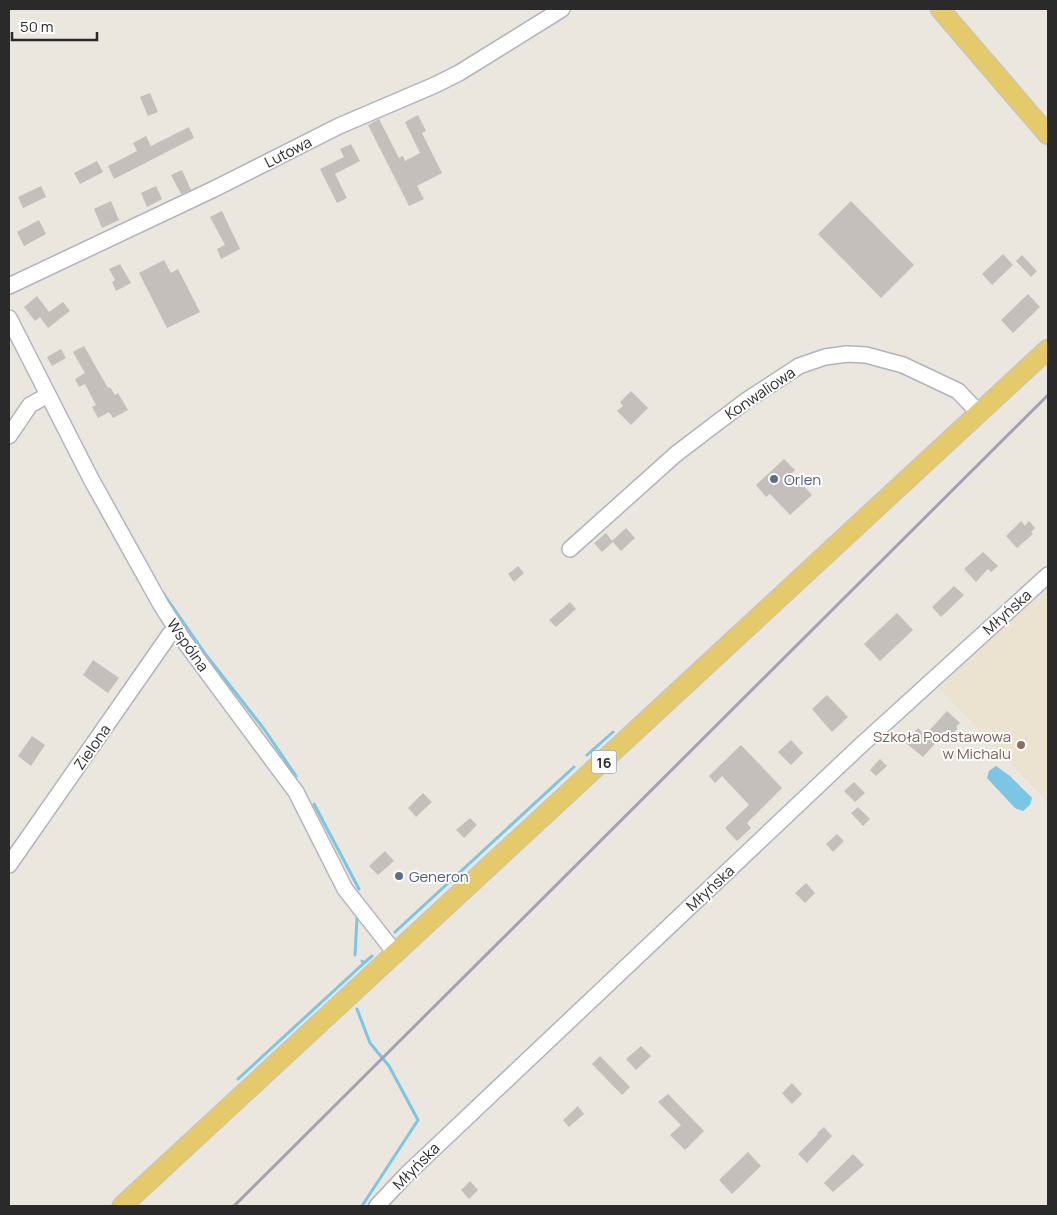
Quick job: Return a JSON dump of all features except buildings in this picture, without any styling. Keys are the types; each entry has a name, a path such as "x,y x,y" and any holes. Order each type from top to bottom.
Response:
{"main road":[{"path":"940,9 1048,135"},
{"name":"16","path":"122,1206 1048,349"}],"street":[{"name":"Lutowa","path":"9,286 214,189 339,126 459,73 562,9"},
{"name":"Wspólna","path":"9,318 136,562 177,630 296,792 345,889 396,954"},
{"name":"Konwaliowa","path":"570,549 676,454 747,400 799,366 825,357 847,354 866,355 903,365 958,391 979,413"},
{"path":"9,436 30,405 48,396"},
{"name":"Młyńska","path":"377,1206 406,1175 859,747 1048,575"},
{"name":"Zielona","path":"9,865 170,634 177,630"}],"shaded area":[{"name":"Szkoła Podstawowa w Michalu","path":"1048,590 1048,802 939,688 988,639"}],"water":[{"path":"996,766 1010,776 1032,798 1030,805 1023,811 1015,808 987,778 989,771"}],"waterway":[{"path":"163,593 206,655 264,729 296,776"},
{"path":"587,755 613,732"},
{"path":"395,932 574,767"},
{"path":"314,804 359,889"},
{"path":"355,955 357,918"},
{"path":"364,963 372,956"},
{"path":"238,1079 364,963 362,961"},
{"path":"357,1009 370,1043 389,1066 418,1120 362,1206"}],"railway":[{"path":"234,1206 1048,395"}],"place":[{"name":"Orlen","path":"774,479"},
{"name":"Szkoła Podstawowa w Michalu","path":"1021,745"},
{"name":"Generon","path":"399,876"}]}
